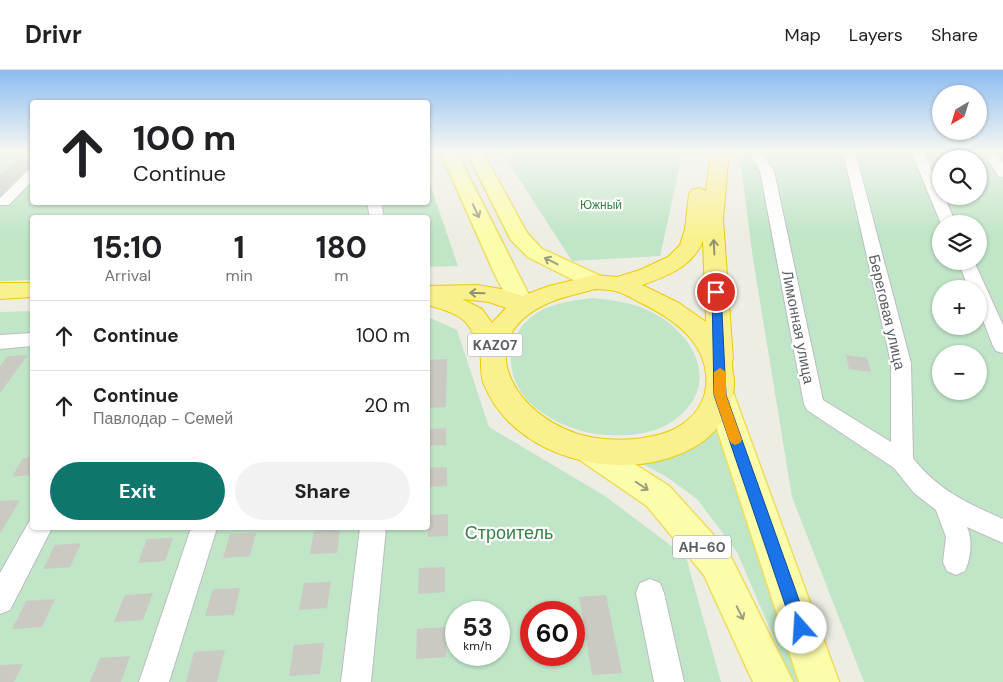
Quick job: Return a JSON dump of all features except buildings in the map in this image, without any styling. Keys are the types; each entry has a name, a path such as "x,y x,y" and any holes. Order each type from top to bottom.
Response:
{"highway":[{"name":"KAZ07","path":"492,351 500,328 523,307 536,299 558,291 656,272 678,260 691,246 697,216 701,180"},
{"name":"KAZ07","path":"430,296 460,306 482,323 492,351 495,379 511,407 540,431 587,449 618,454 655,450 686,438 709,418 720,380 713,219 717,180"},
{"path":"607,283 682,315 706,338 720,380"},
{"path":"0,291 30,290"},
{"name":"KAZ07","path":"430,295 444,292 488,294 505,297 523,307"}],"main road":[{"path":"461,180 523,307"},
{"path":"489,180 518,236 535,253 607,283"},
{"path":"720,380 819,682"},
{"name":"АН-60","path":"587,449 658,496 716,563 773,682"}],"street":[{"path":"4,202 26,180"},
{"name":"Лимонная улица","path":"769,180 814,404 906,467 946,504"},
{"name":"Береговая улица","path":"856,180 901,364 906,467"},
{"path":"930,180 945,215"},
{"path":"987,310 1003,346"},
{"path":"0,342 30,340"},
{"path":"946,504 1003,531"},
{"path":"946,504 959,536 956,562"},
{"path":"0,600 38,530"},
{"path":"154,682 203,530"},
{"path":"356,682 372,530"},
{"path":"650,593 668,682"}],"green space":[{"path":"0,180 30,180 30,205 430,205 430,184 458,266 430,267 430,215 30,215 30,280 0,281"},
{"name":"Южный","path":"519,180 677,180 660,256 572,261"},
{"path":"743,180 932,180 932,205 987,205 987,180 1003,180 1003,682 864,682 792,497 753,259"},
{"path":"593,298 626,303 645,309 662,318 688,342 696,357 699,373 698,389 690,404 676,419 667,425 648,432 627,435 606,435 587,432 569,427 543,414 529,402 520,390 514,377 511,363 515,337 522,326 546,308 575,300"},
{"name":"Строитель","path":"30,311 30,530 430,530 430,318 457,330 489,427 605,496 686,557 721,682 0,682 0,312"},
{"path":"714,424 807,682 790,682 776,643 737,552 697,499 667,477 630,457"}],"slow traffic":[{"path":"720,372 720,395 735,440"}],"route":[{"path":"716,292 720,395 801,628"}]}
